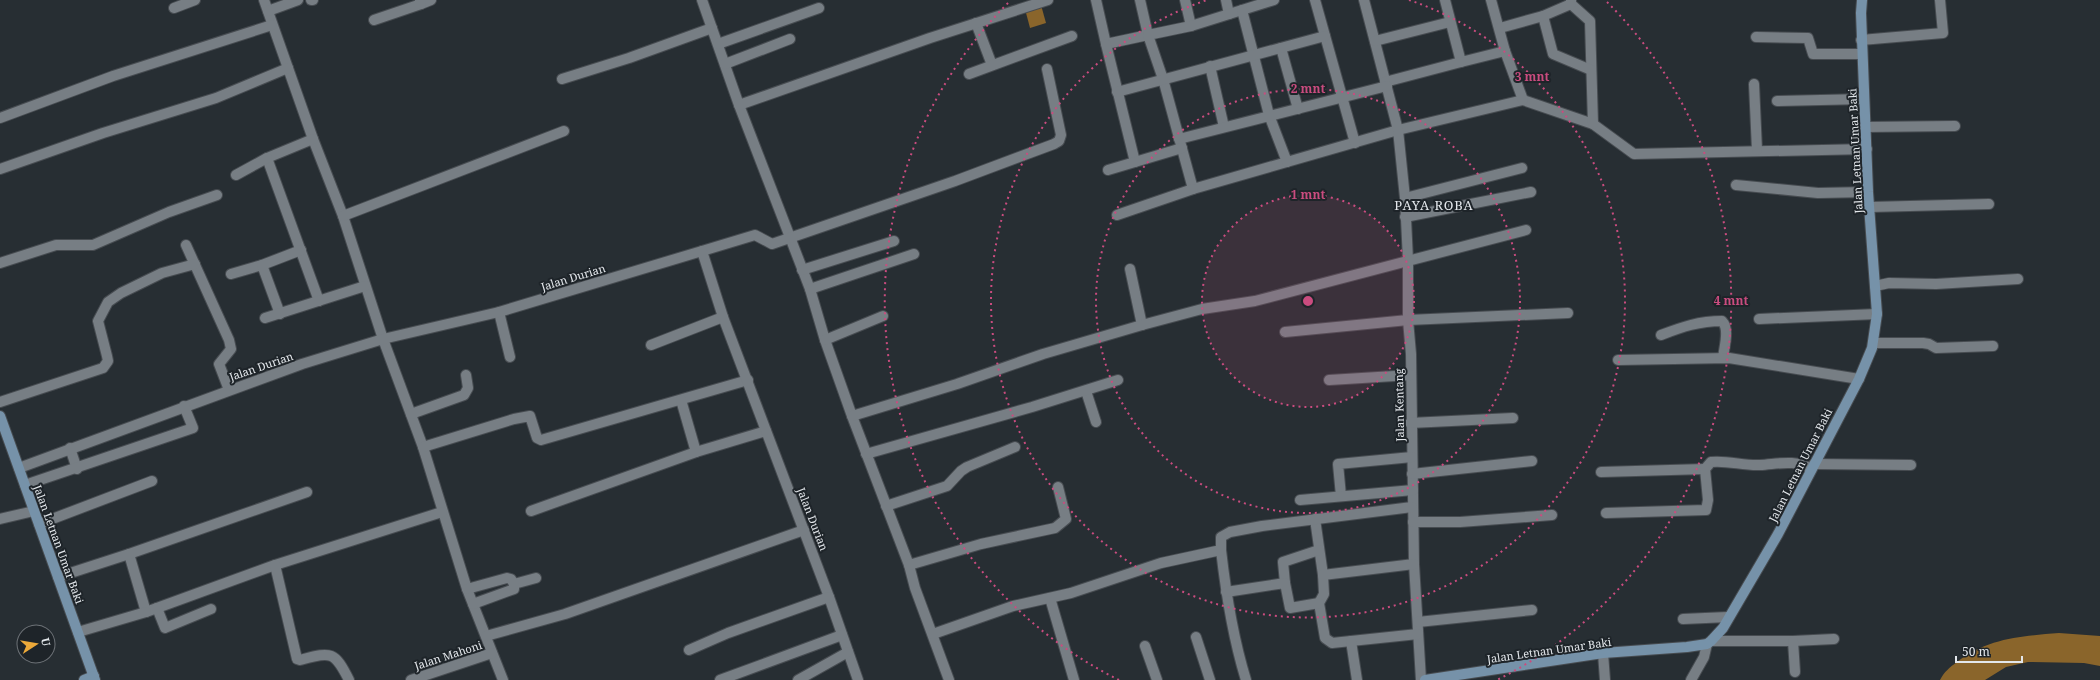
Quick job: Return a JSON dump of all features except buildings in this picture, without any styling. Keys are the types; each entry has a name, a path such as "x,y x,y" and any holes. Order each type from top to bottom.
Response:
{"street":[{"path":"174,8 195,0"},
{"path":"264,0 313,139 343,216 382,339 423,447 467,589 503,680"},
{"path":"268,11 298,0"},
{"path":"374,20 420,2 431,0"},
{"path":"702,0 738,105 810,289 825,340 852,416 909,565 915,588 950,680"},
{"path":"738,105 976,23 1048,0"},
{"path":"1096,0 1135,162"},
{"path":"1140,0 1148,35 1163,79 1192,189"},
{"path":"1185,0 1191,26"},
{"path":"1226,0 1230,14"},
{"path":"1106,44 1191,26 1273,0"},
{"path":"1315,0 1355,143"},
{"name":"Jalan Kentang","path":"1364,0 1398,130 1405,198 1411,375 1410,423 1412,507 1421,680"},
{"path":"1445,0 1461,62"},
{"path":"1491,0 1500,28 1505,51 1523,100"},
{"name":"Jalan Letnan Umar Baki","path":"1425,680 1603,653 1687,647 1709,642 1723,628 1728,617 1778,534 1859,379 1874,344 1877,314 1868,192 1867,149 1864,128 1861,40 1862,0"},
{"path":"1861,40 1943,33 1940,0"},
{"path":"1500,28 1543,16 1571,2 1590,21 1594,124"},
{"path":"718,44 819,8"},
{"path":"1242,10 1269,115 1287,162"},
{"path":"1543,16 1554,54 1591,70"},
{"path":"1375,41 1450,22"},
{"path":"976,23 992,65"},
{"path":"0,118 113,76 272,24"},
{"path":"562,79 629,58 712,28"},
{"path":"969,74 1072,36"},
{"path":"1117,92 1325,36"},
{"path":"1756,37 1808,38 1813,54 1862,54"},
{"path":"725,64 790,39"},
{"path":"1281,48 1298,109"},
{"path":"1108,170 1135,162 1180,143 1224,127 1269,115 1342,99 1386,84 1505,51"},
{"path":"1210,66 1224,127"},
{"path":"0,169 131,123 216,98 288,68"},
{"path":"702,251 755,235 770,244 955,181 1057,143 1060,138 1060,131 1047,69"},
{"path":"1754,84 1757,150"},
{"path":"1777,101 1864,99"},
{"path":"1117,214 1192,189 1398,130 1523,100 1594,124 1634,154 1644,155 1757,150 1867,149"},
{"path":"1864,128 1955,126"},
{"path":"343,216 564,131"},
{"path":"236,175 266,158 313,139"},
{"path":"266,158 319,301"},
{"path":"1405,198 1522,168"},
{"path":"1736,185 1818,193 1868,192"},
{"path":"1405,217 1531,192"},
{"path":"0,263 56,245 93,245 169,212 217,195"},
{"path":"1870,207 1988,204"},
{"path":"852,416 1142,325 1202,308 1255,301 1408,260 1429,257 1526,230"},
{"path":"802,270 894,241"},
{"path":"186,245 231,345 231,349 219,364 229,390"},
{"path":"231,274 262,265 301,250"},
{"name":"Jalan Durian","path":"18,468 302,364 382,339 499,312 702,251 723,317 829,597 858,680"},
{"path":"810,289 914,254"},
{"path":"0,402 103,368 108,361 98,321 108,302 121,292 162,273 195,264"},
{"path":"262,265 280,314"},
{"path":"1130,269 1142,325"},
{"path":"1875,286 2018,279"},
{"path":"265,318 365,286"},
{"path":"499,312 510,357"},
{"path":"1285,332 1408,320 1568,313"},
{"path":"1759,319 1877,314"},
{"path":"825,340 883,316"},
{"path":"651,345 723,317"},
{"path":"1660,336 1689,324 1703,321 1722,321 1725,325 1726,334 1723,358"},
{"path":"1874,344 1923,343 1929,344 1936,348 1993,346"},
{"path":"1618,360 1723,358 1859,379"},
{"path":"411,414 464,395 468,388 466,375"},
{"path":"1329,380 1411,375"},
{"path":"423,447 514,419 530,416 538,440 540,440 748,380"},
{"path":"866,454 1086,391 1118,380"},
{"path":"1086,391 1096,422"},
{"path":"681,400 696,452"},
{"path":"25,485 77,469 193,428 184,406"},
{"name":"Jalan Letnan Umar Baki","path":"0,416 78,632 91,679"},
{"path":"1410,423 1513,418"},
{"path":"531,511 696,452 766,431"},
{"path":"70,448 77,469"},
{"path":"886,506 947,486 967,467 1016,448"},
{"path":"1341,496 1338,464 1412,457"},
{"path":"1412,474 1532,461"},
{"path":"1606,513 1706,510 1708,500 1705,469 1708,464 1715,462 1760,465 1774,462 1804,464 1812,467 1912,465"},
{"path":"1601,472 1705,469"},
{"path":"39,524 152,481"},
{"path":"909,565 981,544 1055,528 1066,519 1058,487"},
{"path":"1300,500 1412,490"},
{"path":"58,577 307,492"},
{"path":"1246,680 1239,658 1226,592 1221,537 1230,532 1315,519 1412,507"},
{"path":"0,519 34,511"},
{"path":"78,632 146,612 275,565 442,512"},
{"path":"1413,522 1460,522 1552,515"},
{"path":"1315,519 1323,575 1324,594 1320,603 1325,638 1332,643 1418,634"},
{"path":"486,636 565,614 804,530"},
{"path":"933,634 1013,606 1071,593 1161,563 1221,550"},
{"path":"1319,550 1283,562 1284,583 1290,608 1320,603"},
{"path":"129,554 146,612"},
{"path":"1323,575 1414,564"},
{"path":"275,565 297,659 300,660 326,654 331,655 340,662 349,680"},
{"path":"467,589 507,578 511,579 514,584 514,589 473,604"},
{"path":"514,584 536,578"},
{"path":"1226,592 1284,583"},
{"path":"688,650 728,633 829,597"},
{"path":"1050,598 1074,680"},
{"path":"157,608 165,628 211,609"},
{"path":"1418,622 1532,610"},
{"path":"1683,619 1728,617"},
{"path":"720,680 737,677 842,635"},
{"path":"1196,637 1210,680"},
{"path":"1691,680 1704,657 1709,642 1834,639"},
{"path":"1351,641 1357,680"},
{"path":"1792,641 1795,672"},
{"path":"1145,646 1157,680"},
{"path":"798,680 848,652"},
{"name":"Jalan Mahoni","path":"411,680 492,653"},
{"path":"1603,653 1605,680"}],"shaded area":[{"path":"1041,5 1046,23 1030,28 1025,9"},
{"path":"2059,633 2100,636 2100,666 2084,663 2028,662 2006,667 1985,680 1940,680 1945,672 1952,666 1968,654 1980,648 2018,637"}],"district":[{"name":"PAYA ROBA","path":"1434,205"}]}
